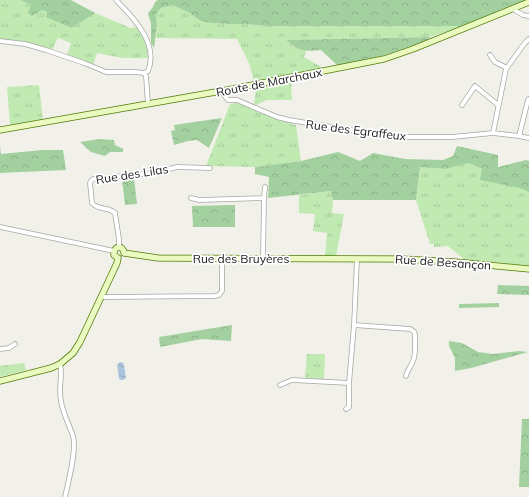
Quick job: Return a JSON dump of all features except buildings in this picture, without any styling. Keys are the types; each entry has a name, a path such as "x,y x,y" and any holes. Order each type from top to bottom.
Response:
{"street":[{"path":"0,41 25,44 46,50 84,62 106,72 148,72 151,62 151,50 148,41 126,10 116,0"},
{"name":"Route de Marchaux","path":"0,130 227,90 384,59 413,49 529,2"},
{"path":"513,9 523,15 529,16"},
{"path":"492,133 506,68 529,39"},
{"path":"490,55 495,62 505,66 506,68"},
{"path":"144,73 148,104"},
{"path":"462,106 475,86 498,106"},
{"path":"227,90 230,100"},
{"path":"221,91 228,100 230,100"},
{"path":"519,136 529,99"},
{"name":"Rue des Egraffeux","path":"230,100 237,100 277,117 289,120 387,136 452,137 492,133 529,138"},
{"name":"Rue des Lilas","path":"119,247 115,213 111,210 97,207 92,203 90,183 93,179 153,173 177,167 210,168"},
{"path":"263,258 264,198 266,186"},
{"path":"191,198 199,200 264,198"},
{"path":"0,227 114,251"},
{"path":"114,251 119,247 122,248 124,254 123,257 118,258"},
{"path":"0,381 51,368 60,364 75,351 117,264 118,258 115,256 114,251"},
{"name":"Rue des Bruyères","path":"124,254 158,258 357,259"},
{"path":"101,296 219,295 222,291 222,258"},
{"path":"346,408 349,407 347,383 354,325 357,259"},
{"name":"Rue de Besançon","path":"357,259 436,260 529,269"},
{"path":"354,325 413,330 415,333 414,359 406,372 406,376"},
{"path":"0,349 9,348 15,344"},
{"path":"60,364 60,400 73,437 74,450 65,497"},
{"path":"280,385 292,380 347,383"}],"green space":[{"path":"0,0 20,0 47,12 72,28 95,13 130,28 137,27 146,41 149,49 149,58 123,58 97,53 93,65 67,55 71,43 58,38 52,50 0,39"},
{"path":"20,0 71,0 95,13 72,28 46,17 47,12 42,10 32,16 28,13 31,5"},
{"path":"158,0 529,0 465,26 266,26 211,23 201,21 188,12 172,5 161,8 156,14 157,25 154,48 151,43 151,23 148,14 155,2"},
{"path":"172,5 188,12 201,21 212,23 266,26 465,26 430,37 288,40 292,46 306,51 304,57 323,68 254,81 249,63 237,39 156,38 156,14 161,8"},
{"path":"430,37 426,41 381,56 337,65 321,50 311,51 298,49 287,40"},
{"path":"289,80 291,83 292,100 267,100 256,105 254,104 256,87"},
{"path":"39,85 43,120 10,125 7,87"},
{"path":"237,103 296,125 301,161 255,167 206,166 230,104"},
{"path":"222,118 209,148 197,140 174,145 171,131 175,130 174,125"},
{"path":"100,139 114,140 115,145 123,149 123,152 110,152 105,156 91,152 80,142"},
{"path":"457,146 498,155 498,167 526,160 529,161 529,192 520,188 480,180 482,169 469,163 445,169 420,167 416,200 333,200 331,191 268,198 269,177 255,174 255,167 301,161 338,152 360,161 373,153 405,159 443,160 453,156"},
{"path":"0,147 1,154 42,150 63,150 66,170 0,173"},
{"path":"469,163 529,192 529,266 465,260 448,246 434,247 434,244 430,244 416,200 420,167 445,169"},
{"path":"134,178 137,204 125,205 122,179"},
{"path":"331,191 333,200 332,213 344,214 336,256 325,256 327,233 313,231 315,214 299,213 299,195"},
{"path":"235,205 235,227 193,227 192,206"},
{"path":"498,285 529,286 529,295 497,294"},
{"path":"499,303 499,307 459,308 459,304"},
{"path":"232,325 231,341 202,339 160,347 159,337"},
{"path":"449,341 462,343 478,352 493,354 519,351 528,352 455,371 455,358 449,346"},
{"path":"307,354 325,354 324,379 305,378"},
{"path":"24,363 26,370 0,377 0,366"},
{"path":"522,419 529,419 529,487 519,487"}],"water":[{"path":"120,362 124,365 126,378 123,380 120,380 119,378 117,365"}]}
